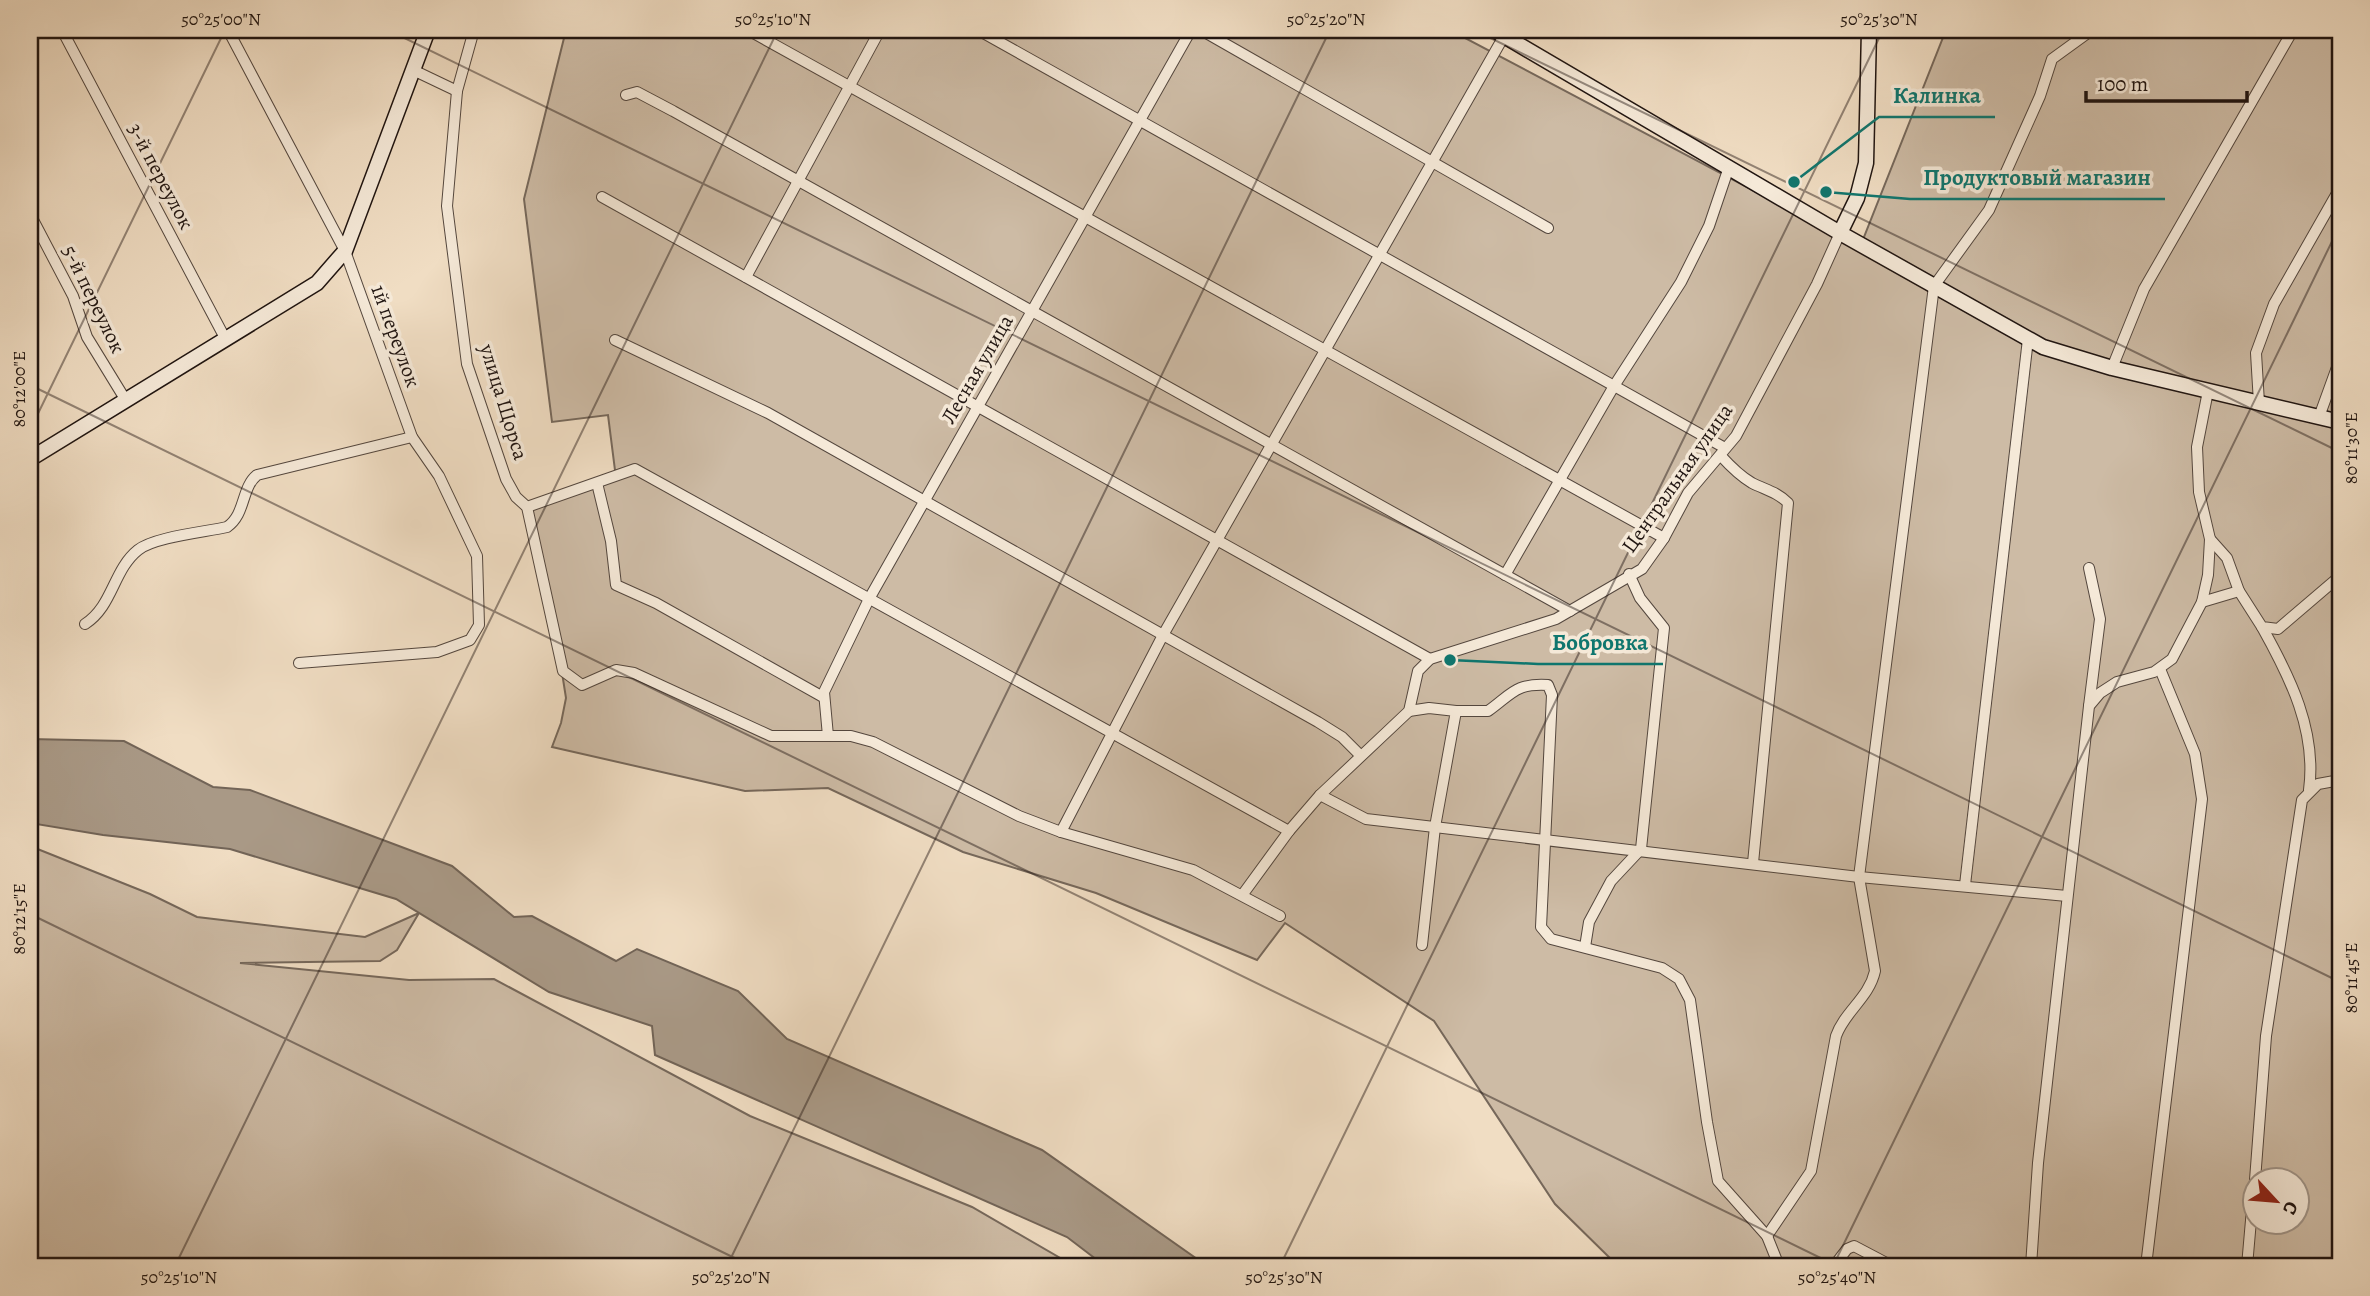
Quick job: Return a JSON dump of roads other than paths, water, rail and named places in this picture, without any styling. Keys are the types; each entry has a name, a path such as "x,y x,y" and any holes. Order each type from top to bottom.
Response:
{"street":[{"name":"3-й переулок","path":"62,30 226,340"},
{"name":"1й переулок","path":"228,30 345,251 412,437 439,476 477,555 479,625 470,640 447,650 299,663"},
{"path":"30,459 317,283 345,251 428,30"},
{"name":"улица Щорса","path":"474,30 457,91 447,206 467,364 506,479 516,497 527,507 563,671 582,685 616,670 634,673 771,736 828,736"},
{"path":"748,30 1664,538"},
{"path":"747,276 880,30"},
{"path":"978,30 1614,386 1723,452 1734,471 1753,484 1779,494 1788,503 1752,863"},
{"name":"Лесная улица","path":"823,696 869,599 1191,30"},
{"path":"1201,30 1548,228"},
{"name":"Центральная улица","path":"1430,659 1556,619 1629,574 1642,569 1664,538 1688,493 1736,436 1785,346 1857,198 1866,163 1869,30"},
{"path":"1767,1237 1811,1171 1836,1036 1842,1019 1871,987 1875,958 1859,877 1934,286 1989,210 2040,96 2052,59 2092,30"},
{"path":"2112,368 2144,289 2293,30"},
{"path":"1061,832 1163,635 1432,162 1500,32 1840,233 2028,339 2112,368 2340,422"},
{"path":"413,70 457,91"},
{"path":"626,95 637,92 1570,611"},
{"path":"1505,575 1557,480 1681,282 1709,226 1730,167"},
{"path":"2259,403 2256,353 2270,316 2340,188"},
{"path":"602,197 1430,659 1418,671 1409,711"},
{"name":"5-й переулок","path":"30,215 73,296 87,337 125,399"},
{"path":"1965,885 2028,339"},
{"path":"615,340 768,413 1318,722 1342,737 1360,755"},
{"path":"2319,417 2340,359"},
{"path":"2089,706 2100,693 2117,682 2160,669 2172,659 2202,602 2208,575 2210,539 2199,492 2197,447 2208,391"},
{"path":"85,624 104,608 128,562 138,550 227,527 235,521 250,483 257,475 412,437"},
{"path":"527,507 635,469 1289,831"},
{"path":"597,483 611,541 617,585 656,603 823,696 828,736 851,736 873,742 1019,816 1061,832 1177,863 1244,894 1280,916"},
{"path":"2210,539 2227,558 2239,591 2262,627 2300,705 2311,753 2309,790"},
{"path":"2031,1266 2038,1163 2099,619 2089,568"},
{"path":"1585,947 1589,922 1611,881 1641,849 1664,628 1640,598 1629,574"},
{"path":"2262,627 2278,629 2340,576"},
{"path":"2202,602 2239,591"},
{"path":"2146,1266 2202,799 2195,754 2160,669"},
{"path":"1244,894 1289,831 1320,795 1409,711 1429,708 1488,711 1507,692 1532,684 1548,685 1552,695 1543,839 1541,927 1551,939 1662,968 1679,979 1690,1000 1718,1181 1767,1237 1779,1266"},
{"path":"1422,945 1435,827 1456,711"},
{"path":"2256,1166 2269,1014 2302,800 2309,790 2318,784 2340,780"},
{"path":"1320,795 1366,819 1641,849 1859,877 2067,896"},
{"path":"2248,1266 2251,1236"},
{"path":"1834,1266 1847,1249 1854,1246 1892,1266"}],"place":[{"name":"Калинка","path":"1794,182"},
{"name":"Продуктовый магазин","path":"1826,192"},
{"name":"Бобровка","path":"1450,660"}]}
